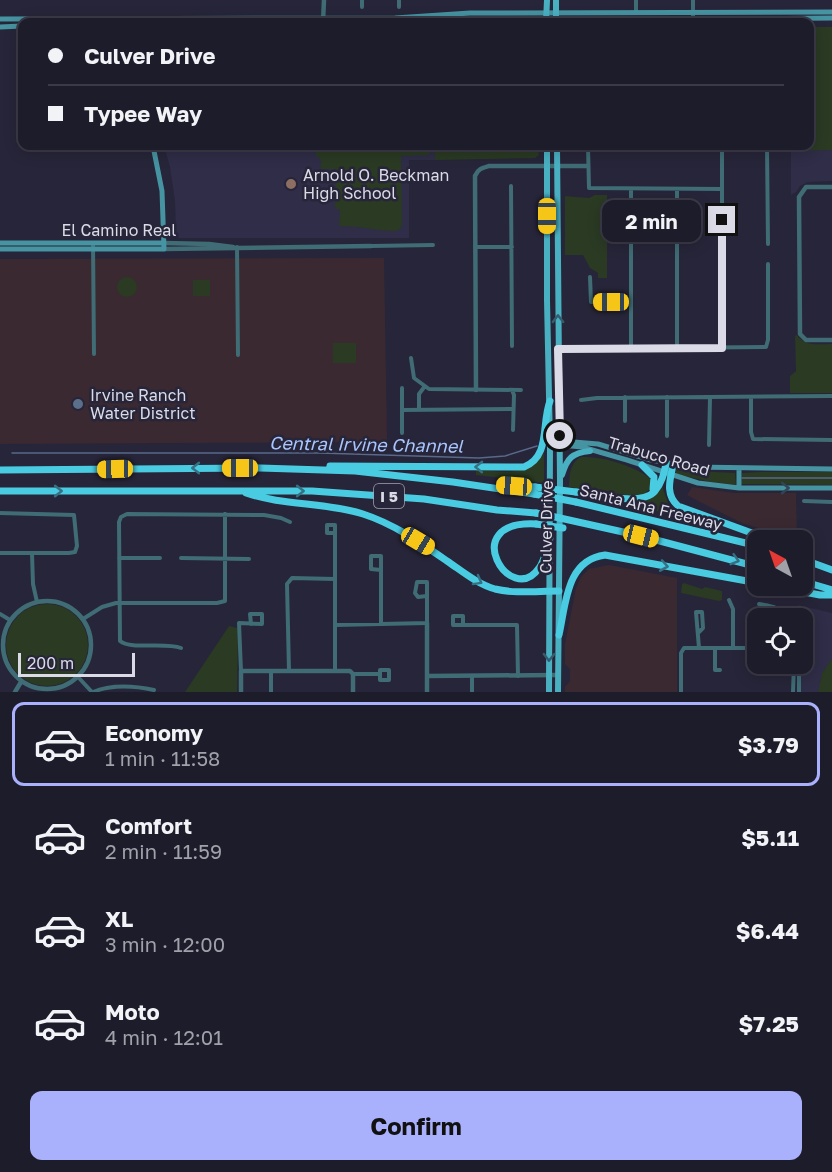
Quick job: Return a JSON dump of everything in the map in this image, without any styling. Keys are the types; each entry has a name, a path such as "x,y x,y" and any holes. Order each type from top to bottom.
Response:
{"highway":[{"path":"296,469 332,466 524,467 532,464 541,454 550,401"},
{"path":"669,464 667,473 669,494 674,503 681,508 747,531"},
{"path":"642,465 654,477 655,486 649,496"},
{"name":"I 5","path":"0,470 296,469 355,471 535,491"},
{"path":"535,491 576,492 632,499 649,496 656,490 667,473"},
{"name":"Santa Ana Freeway","path":"0,491 312,491 424,499 497,510 536,513 747,564"},
{"path":"241,491 262,498 364,514 395,527 486,585 496,589 527,593 559,591"},
{"name":"Santa Ana Freeway","path":"535,491 747,543"},
{"path":"550,538 541,566 534,574 520,578 500,569 494,555 499,535 509,526 536,524 563,528 576,522"},
{"path":"559,635 572,576 581,565 598,556 605,555 747,581"},
{"path":"813,563 832,570"},
{"path":"813,584 832,590"},
{"path":"813,594 832,595"}],"main road":[{"path":"546,18 547,0"},
{"path":"556,0 556,18"},
{"path":"395,18 470,13 636,13 680,18 693,15 832,12"},
{"path":"693,15 832,18"},
{"path":"0,20 18,19"},
{"path":"0,27 18,26"},
{"path":"154,150 162,191 164,246"},
{"name":"Culver Drive","path":"547,150 550,401 549,692"},
{"name":"Culver Drive","path":"557,150 560,443 558,692"},
{"name":"El Camino Real","path":"0,243 164,246"},
{"name":"El Camino Real","path":"0,249 93,246"},
{"name":"Trabuco Road","path":"550,442 606,446 669,464 709,469 832,469"},
{"name":"Trabuco Road","path":"560,443 582,447 698,483 738,488 832,488"},
{"path":"560,481 569,458 575,453 590,451"},
{"path":"738,488 739,469"}],"street":[{"path":"323,18 324,0"},
{"path":"362,0 362,7"},
{"path":"399,0 399,7"},
{"path":"636,0 636,13"},
{"path":"693,0 693,15"},
{"path":"588,150 589,188 722,189"},
{"path":"722,150 722,348"},
{"path":"767,150 768,244"},
{"path":"476,390 474,247 475,176 477,172 489,166 588,166"},
{"path":"512,186 512,346"},
{"path":"832,187 810,186 802,190 799,197 800,330 806,340 832,340"},
{"path":"677,189 677,348"},
{"path":"631,190 631,348"},
{"name":"El Camino Real","path":"164,246 209,244 237,247 371,246"},
{"path":"371,246 433,245"},
{"path":"93,246 94,354"},
{"path":"474,247 512,246"},
{"path":"237,247 238,355"},
{"path":"558,349 766,347 768,340 768,264"},
{"path":"590,277 591,302 631,302"},
{"path":"411,358 414,378 429,389 521,390"},
{"path":"418,409 419,394 424,386"},
{"path":"402,388 402,433"},
{"path":"512,390 513,430"},
{"path":"581,400 832,396"},
{"path":"667,397 667,436"},
{"path":"751,397 750,432 753,439 832,440"},
{"path":"625,398 625,421"},
{"path":"709,445 710,398"},
{"path":"402,410 513,409"},
{"path":"804,501 832,502"},
{"path":"0,513 75,514 77,546 75,552 0,553"},
{"path":"181,648 162,644 123,644 120,638 120,517 127,514 225,514 274,516 290,522"},
{"path":"83,619 102,607 120,603 221,603 225,601 225,514"},
{"path":"335,533 336,671"},
{"path":"32,554 33,584 37,602"},
{"path":"381,570 370,569 371,556 381,556 381,570 381,624"},
{"path":"119,558 160,558"},
{"path":"181,558 249,559"},
{"path":"289,671 287,584 289,580 335,579"},
{"path":"427,596 418,597 415,593 417,582 427,582 427,596 427,692"},
{"path":"729,600 733,609 733,648"},
{"path":"48,601 72,608 83,619 89,630 91,649 88,662 78,677 69,684 55,689 39,689 21,682 9,669 3,650 3,637 10,620 21,610 37,602 48,601"},
{"path":"759,604 778,608"},
{"path":"699,632 703,628 702,612 696,612 699,648"},
{"path":"0,614 10,620"},
{"path":"335,625 427,623"},
{"path":"241,692 239,624 250,624"},
{"path":"463,625 518,625 518,676"},
{"path":"715,648 715,670 720,670"},
{"path":"681,692 682,650 747,648"},
{"path":"241,671 350,671 353,674 380,674"},
{"path":"271,671 271,692"},
{"path":"353,674 353,692"},
{"path":"793,692 794,674"},
{"path":"799,674 799,692"},
{"path":"427,676 558,675"},
{"path":"472,676 472,692"},
{"path":"78,677 93,692 111,688 154,690"},
{"path":"15,692 21,682"}],"shaded area":[{"path":"832,102 832,181 808,182 791,195 791,150 814,150 814,138"},
{"name":"Arnold O. Beckman High School","path":"165,150 435,150 435,160 409,160 409,238 179,238 176,234 175,201"},
{"path":"384,258 387,440 371,442 0,444 0,259"},
{"path":"692,487 733,493 796,493 797,530 765,530 742,523 687,495"},
{"path":"609,565 677,578 677,692 565,692 565,687 570,681 570,669 565,664 565,644 576,588 581,577 589,569"},
{"path":"813,609 832,613 832,692 797,692 797,674 813,674"}],"green space":[{"path":"814,27 832,27 832,150 791,151 814,150"},
{"path":"316,150 430,150 427,155 401,156 402,226 397,231 339,226 340,209 335,209 336,169 321,169 321,160 316,157"},
{"path":"435,150 538,150 539,155 535,158 435,160"},
{"path":"595,195 607,195 607,278 598,278 598,273 590,268 583,255 565,255 565,196 589,198"},
{"path":"127,277 134,280 137,287 134,294 127,297 120,294 117,287 120,280"},
{"path":"193,280 210,280 210,296 193,296"},
{"path":"797,335 808,343 832,344 832,393 790,393 790,376 796,371 795,336"},
{"path":"333,343 356,343 356,363 333,363"},
{"path":"544,453 544,483 476,475 476,470 505,472 521,470"},
{"path":"581,457 609,460 628,466 651,479 651,488 643,495 633,496 569,487 572,466"},
{"path":"676,470 735,473 736,485 676,474"},
{"path":"832,472 832,485 741,484 742,473"},
{"path":"662,486 668,503 678,512 676,516 631,505 631,503 649,499"},
{"path":"684,583 702,589 705,587 722,591 722,600 681,593"},
{"path":"47,604 63,607 76,616 85,629 88,645 85,661 76,674 63,683 47,686 31,683 18,674 9,661 6,645 9,629 18,616 31,607"},
{"path":"229,626 237,628 238,632 237,692 185,692"},
{"path":"832,659 832,692 818,692 822,673"}],"waterway":[{"name":"Central Irvine Channel","path":"12,453 320,453 479,458 505,456 537,446"},
{"name":"Central Irvine Channel","path":"742,478 832,478"}],"place":[{"name":"Arnold O. Beckman High School","path":"291,184"},
{"name":"Irvine Ranch Water District","path":"78,404"}],"route":[{"path":"560,436 558,349 722,348 722,220"}]}
